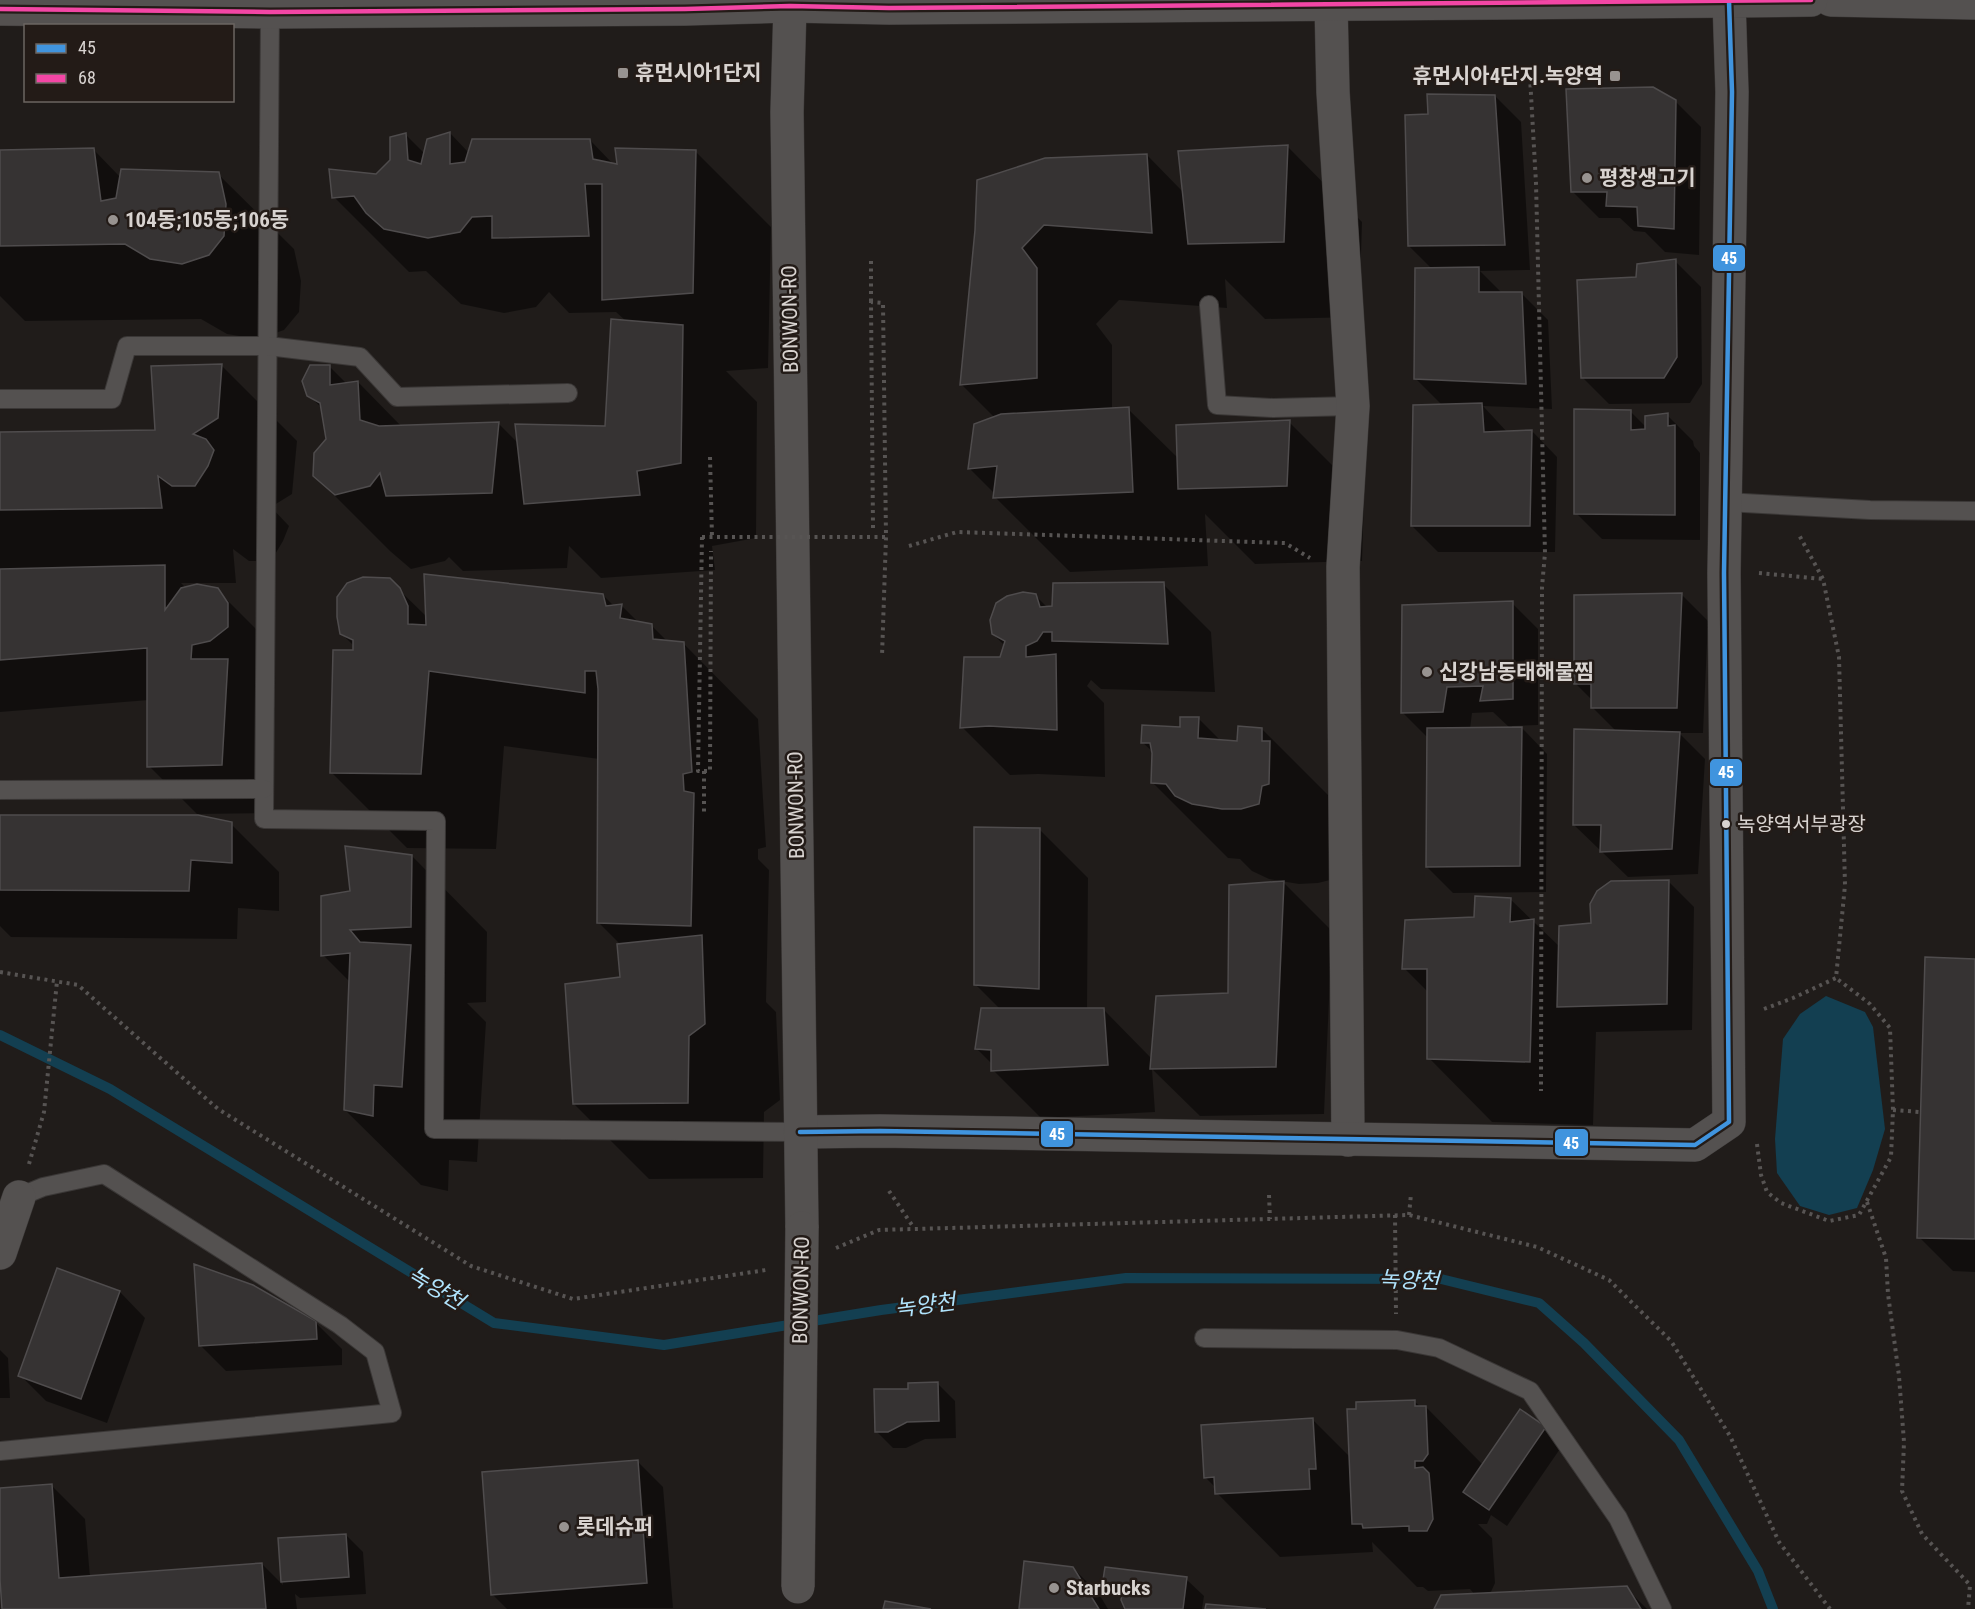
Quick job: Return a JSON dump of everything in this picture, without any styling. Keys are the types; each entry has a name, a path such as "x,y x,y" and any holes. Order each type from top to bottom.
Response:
{"street":[{"path":"0,9 270,12 686,9 790,3 889,8 1811,0"},
{"path":"1831,0 1975,3"},
{"path":"800,1132 880,1131 1695,1145 1729,1122 1724,573 1732,92 1729,1"},
{"name":"BONWON-RO","path":"790,3 787,112 802,1228 797,1598"},
{"path":"1331,4 1333,92 1353,406 1343,567 1348,1140"},
{"path":"0,1253 19,1197"}],"lane":[{"path":"270,12 264,819 436,820 434,1129 800,1132"},
{"path":"1209,305 1217,405 1273,408 1353,406"},
{"path":"0,399 112,399 127,346 268,346 360,357 397,398 568,393"},
{"path":"1726,502 1870,510 1975,511"},
{"path":"0,790 264,789"},
{"path":"0,1451 392,1413 375,1352 339,1325 104,1174 43,1187 19,1197"},
{"path":"1204,1338 1397,1340 1439,1348 1530,1391 1618,1518 1662,1609"}],"path":[{"path":"1530,77 1536,183 1545,553 1542,587 1541,1091"},
{"path":"871,261 873,528"},
{"path":"871,302 883,303 886,537 882,656"},
{"path":"710,457 712,537"},
{"path":"909,546 957,532 1285,543 1311,559"},
{"path":"1798,532 1823,579 1839,657 1845,885 1836,978"},
{"path":"711,551 710,771 698,771 702,537 886,537"},
{"path":"1759,573 1823,579"},
{"path":"704,771 704,816"},
{"path":"0,972 78,985 218,1109 471,1266 573,1299 771,1269"},
{"path":"1762,1010 1836,978"},
{"path":"1757,1143 1761,1175 1767,1192 1781,1203 1829,1221 1859,1215 1891,1157 1893,1110 1890,1028 1870,1004 1836,978"},
{"path":"19,1197 44,1112 57,981"},
{"path":"1893,1110 1920,1112"},
{"path":"889,1191 914,1229"},
{"path":"1409,1215 1411,1194"},
{"path":"1269,1195 1270,1219"},
{"path":"1867,1202 1886,1258 1904,1442 1902,1491 1922,1534 1970,1585 1968,1609"},
{"path":"836,1248 879,1230 1395,1215 1409,1215 1537,1247 1609,1280 1671,1341 1730,1436 1779,1542 1830,1609"},
{"path":"1395,1215 1396,1318"}],"water":[{"path":"1826,996 1865,1012 1873,1027 1885,1129 1873,1170 1857,1208 1829,1215 1800,1206 1777,1173 1775,1139 1783,1039 1800,1014"}],"building":[{"path":"1653,87 1676,100 1674,229 1638,226 1637,207 1606,206 1607,192 1571,192 1566,89"},
{"path":"1427,94 1495,95 1505,245 1408,246 1405,115 1428,114"},
{"path":"450,132 450,164 465,162 472,139 590,139 593,159 617,164 615,148 696,150 693,293 602,300 602,184 585,184 589,236 492,238 492,216 472,217 460,232 428,238 384,229 366,213 354,196 332,198 329,169 376,174 390,160 390,137 406,133 408,160 421,164 427,139"},
{"path":"1288,145 1284,242 1188,244 1178,151"},
{"name":"104동;105동;106동","path":"94,148 101,201 116,198 121,169 219,172 226,204 224,236 209,255 182,264 150,259 125,244 0,246 0,150"},
{"path":"1147,154 1152,233 1044,225 1022,248 1037,268 1037,378 960,385 975,230 977,180 1045,158"},
{"path":"1676,259 1677,357 1664,378 1581,378 1577,280 1636,277 1637,264"},
{"path":"1479,267 1479,292 1522,292 1526,384 1414,379 1415,268"},
{"path":"611,319 683,325 681,463 637,471 640,495 524,504 515,424 605,426"},
{"path":"222,364 218,418 193,434 206,439 214,450 208,466 195,486 172,486 158,476 162,508 0,510 0,432 155,430 151,366"},
{"path":"310,365 330,365 330,385 358,381 360,420 379,426 499,422 492,493 386,496 380,473 370,486 335,495 313,476 314,453 326,439 320,403 307,396 302,381"},
{"path":"1482,403 1484,432 1532,430 1530,526 1411,526 1413,405"},
{"path":"1129,407 1133,492 993,498 997,466 968,469 974,424 1001,414"},
{"path":"1574,409 1631,410 1631,430 1645,429 1645,416 1668,413 1668,426 1675,425 1675,515 1574,514"},
{"path":"1290,420 1287,486 1178,489 1176,425"},
{"path":"165,565 165,610 181,588 197,584 218,588 228,603 228,627 210,641 192,645 191,659 228,659 222,765 147,767 147,648 0,660 0,569"},
{"path":"424,574 603,594 606,606 622,604 620,618 652,624 653,639 684,642 692,772 683,774 684,791 694,793 691,926 597,923 598,689 596,671 585,671 585,693 429,671 421,774 330,773 333,650 353,650 353,640 340,634 337,597 347,583 363,577 390,578 400,588 408,606 408,624 426,625"},
{"path":"1164,582 1168,644 1052,641 1052,632 1043,632 1037,641 1026,646 1026,657 1056,654 1057,730 989,726 960,728 964,657 1000,657 1005,641 992,634 990,620 996,603 1007,596 1023,592 1036,594 1040,607 1052,606 1053,583"},
{"path":"1682,593 1677,708 1591,708 1591,684 1574,684 1574,595"},
{"path":"1513,601 1513,699 1480,701 1483,686 1447,687 1443,712 1401,713 1402,605"},
{"path":"1180,717 1199,717 1198,738 1237,741 1238,726 1262,728 1262,741 1270,741 1269,784 1262,786 1259,804 1241,809 1222,809 1192,804 1175,796 1166,784 1151,783 1152,753 1150,743 1141,743 1142,725 1180,727"},
{"path":"1522,727 1520,866 1426,867 1427,728"},
{"path":"1574,729 1680,732 1672,849 1600,852 1601,825 1573,825"},
{"path":"0,815 198,815 232,822 232,863 191,860 189,891 0,890"},
{"path":"974,827 1040,828 1039,989 974,985"},
{"path":"345,846 412,855 411,927 350,930 360,942 411,945 402,1087 374,1085 373,1116 344,1110 350,953 321,956 321,896 350,891"},
{"path":"1669,880 1667,1004 1557,1007 1559,926 1591,923 1590,904 1597,891 1611,881"},
{"path":"1284,881 1276,1067 1150,1069 1156,996 1228,993 1229,885"},
{"path":"1475,896 1511,898 1510,922 1534,919 1530,1062 1427,1059 1427,969 1402,969 1405,920 1474,917"},
{"path":"702,935 705,1024 689,1036 688,1103 573,1104 565,984 620,977 617,944"},
{"path":"1925,957 1975,959 1975,1239 1917,1238"},
{"path":"981,1008 1104,1008 1108,1065 991,1071 991,1050 975,1049"},
{"path":"194,1264 253,1285 316,1321 317,1339 199,1346"},
{"path":"57,1268 120,1291 81,1399 18,1376"},
{"path":"938,1382 939,1421 907,1422 888,1432 875,1432 874,1389 908,1389 908,1383"},
{"path":"1415,1400 1415,1406 1426,1406 1428,1454 1423,1461 1415,1461 1415,1468 1423,1467 1429,1473 1433,1519 1427,1531 1409,1531 1409,1526 1363,1528 1362,1524 1352,1524 1347,1409 1356,1409 1356,1402"},
{"path":"1520,1409 1546,1427 1489,1510 1463,1492"},
{"path":"1313,1418 1316,1469 1309,1469 1310,1489 1215,1494 1214,1477 1204,1478 1201,1425"},
{"name":"롯데슈퍼","path":"638,1460 647,1583 491,1595 482,1472"},
{"path":"52,1484 59,1578 262,1563 266,1609 2,1609 0,1488"},
{"path":"346,1534 349,1577 281,1582 278,1538"},
{"name":"Starbucks","path":"1024,1561 1073,1567 1099,1609 1019,1609"},
{"path":"1105,1567 1187,1577 1183,1609 1125,1609 1121,1600 1122,1594 1112,1591 1103,1580"},
{"path":"1627,1586 1641,1609 1434,1609 1441,1595"},
{"path":"885,1601 931,1609 883,1609"},
{"path":"1206,1604 1266,1609 1205,1609"}],"waterway":[{"name":"녹양천","path":"0,1035 110,1089 494,1323 664,1345 881,1310 1126,1278 1441,1279 1539,1303 1584,1343 1679,1440 1758,1571 1773,1609"}],"transit line":[{"name":"68","path":"0,9 270,12 790,6 889,8 1811,0"},
{"name":"45","path":"800,1132 880,1131 1695,1145 1729,1122 1724,573 1732,92 1729,1"}],"place":[{"name":"휴먼시아1단지","path":"623,73"},
{"name":"휴먼시아4단지.녹양역","path":"1615,76"},
{"name":"평창생고기","path":"1587,178"},
{"name":"104동;105동;106동","path":"113,220"},
{"name":"신강남동태해물찜","path":"1427,672"},
{"name":"녹양역서부광장","path":"1726,824"},
{"name":"롯데슈퍼","path":"564,1527"},
{"name":"Starbucks","path":"1054,1588"}]}
